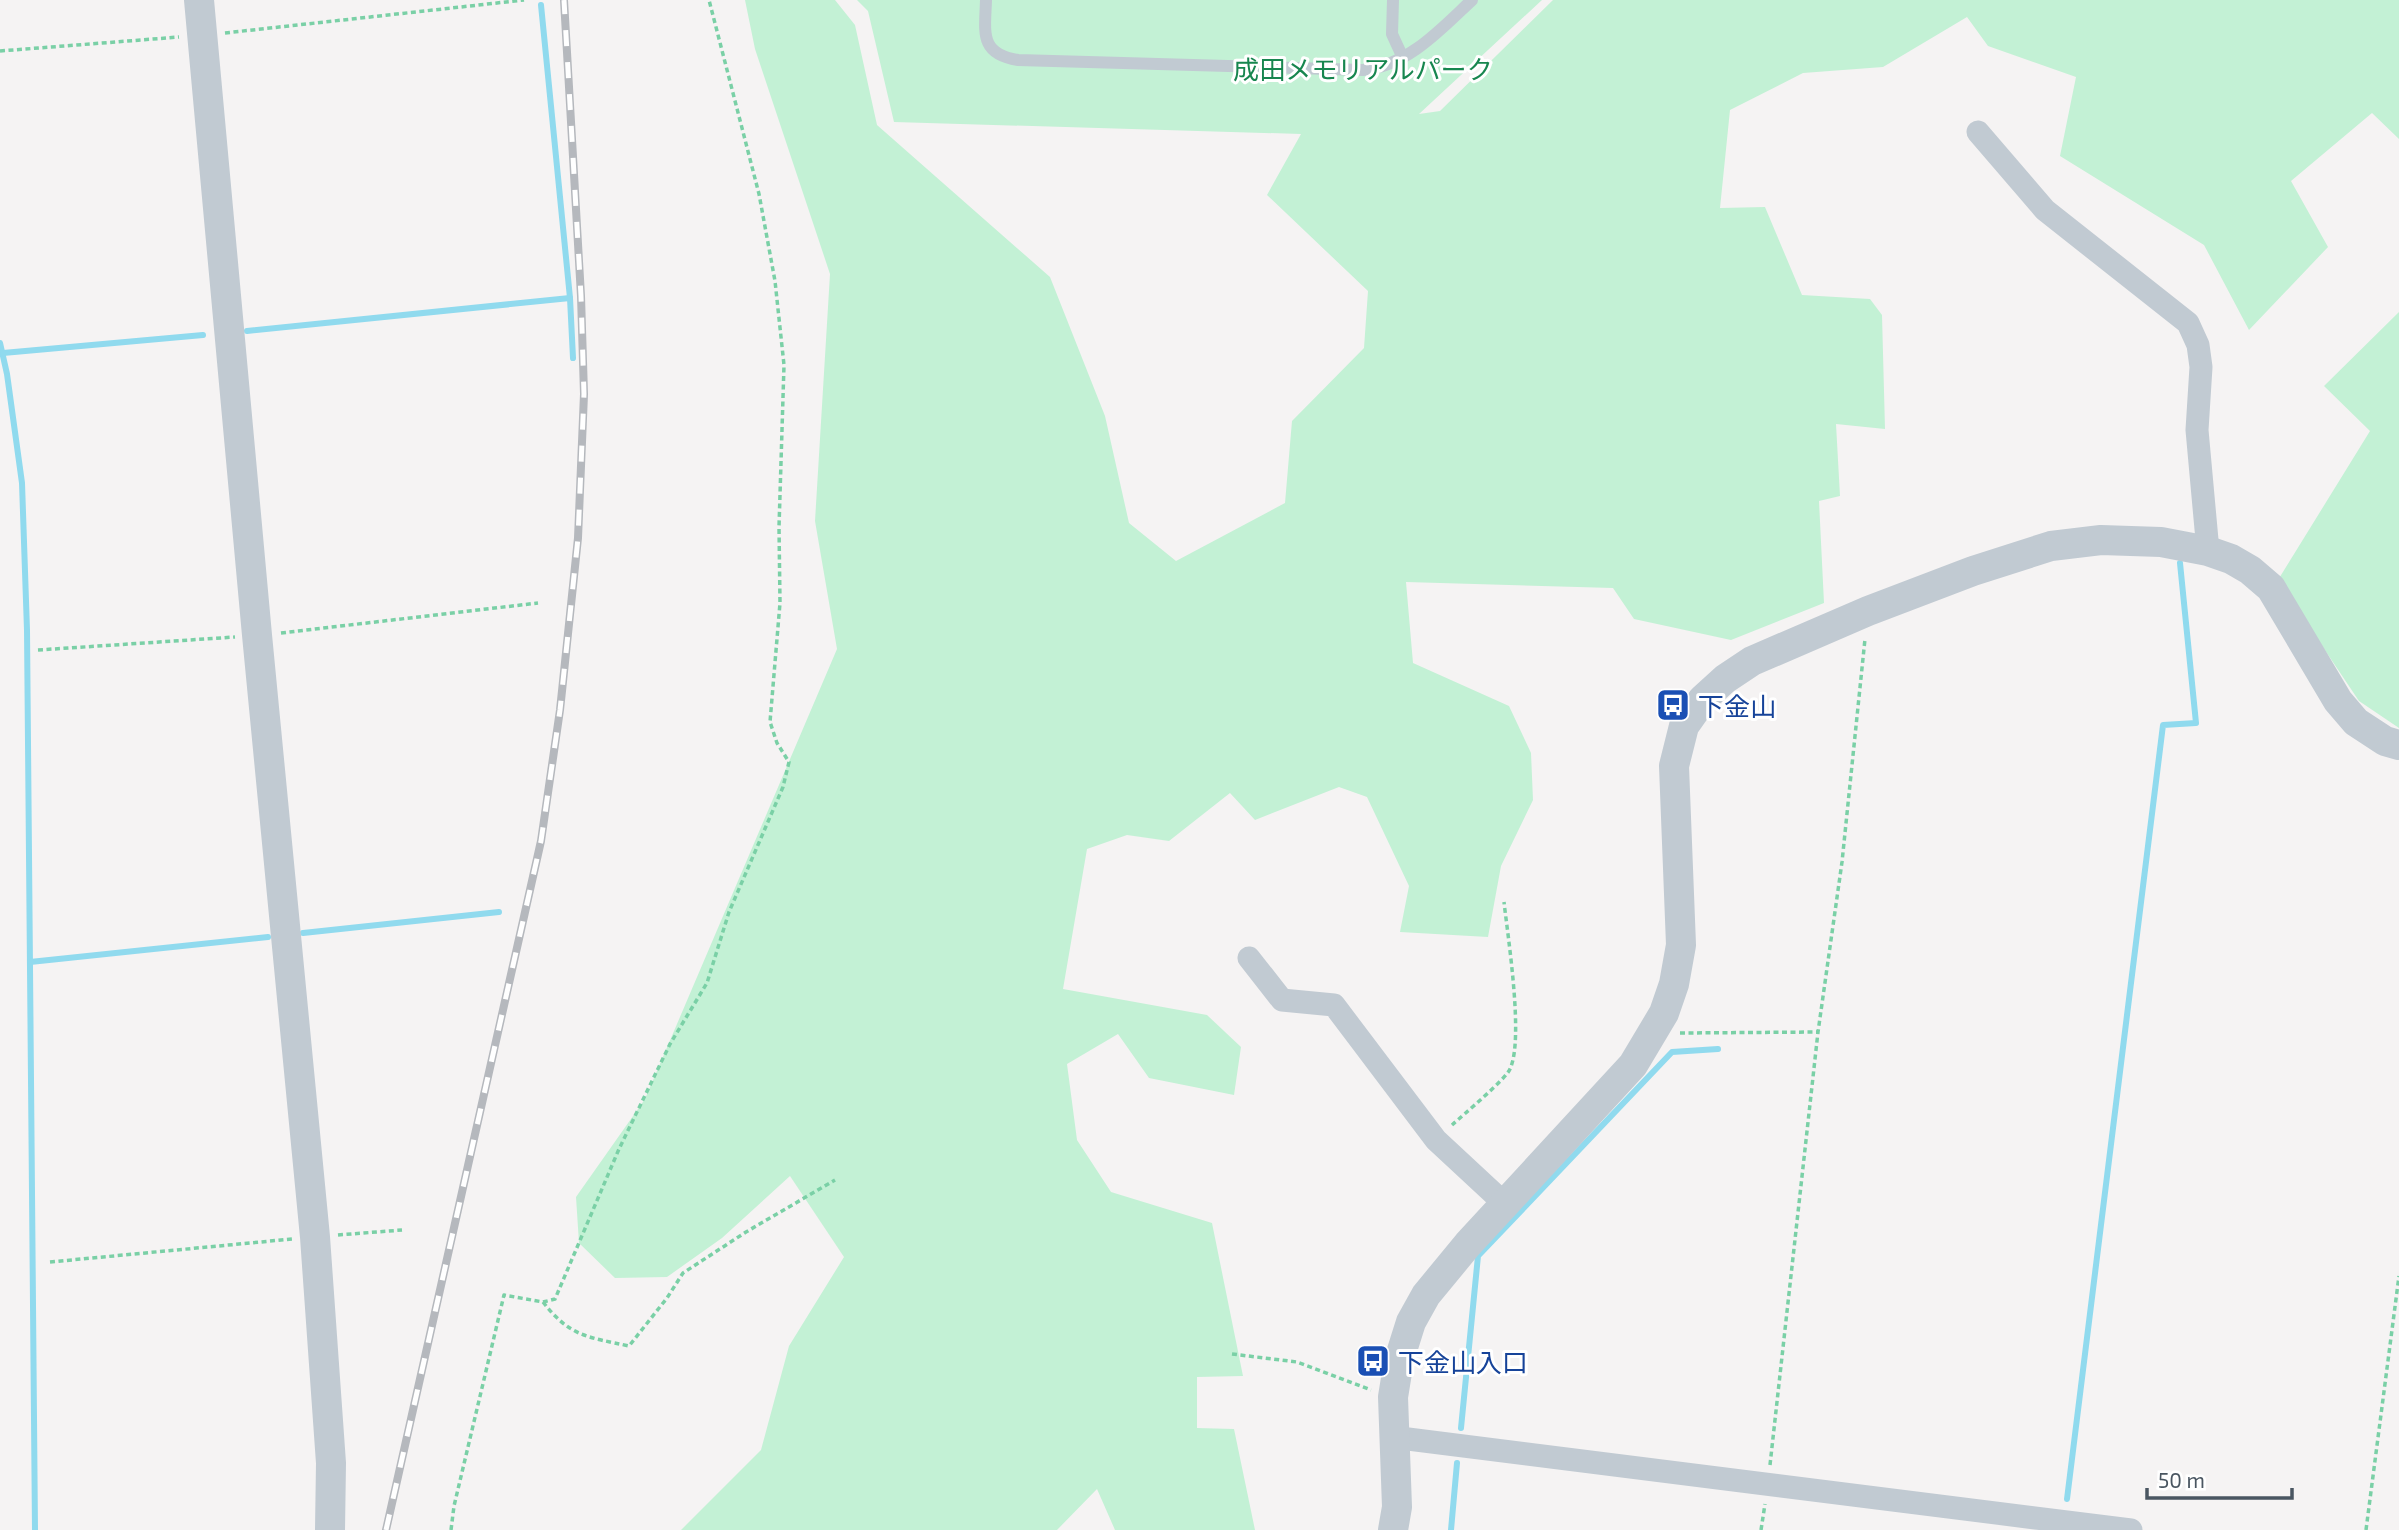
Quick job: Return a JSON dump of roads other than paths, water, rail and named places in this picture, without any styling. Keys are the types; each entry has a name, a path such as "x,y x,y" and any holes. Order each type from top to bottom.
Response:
{"street":[{"path":"199,0 315,1237 331,1463 330,1530"},
{"path":"1978,132 2045,211 2188,323 2198,345 2201,367 2197,430 2208,551"},
{"path":"1394,1530 1397,1507 1393,1397 1399,1360 1410,1322 1426,1295 1468,1244 1633,1065 1664,1013 1674,984 1681,945 1674,766 1684,726 1703,699 1724,679 1752,661 1868,611 1973,571 2051,546 2101,540 2149,542 2208,551 2231,559 2250,570 2271,589 2338,701 2356,722 2385,741 2399,745"},
{"path":"1249,958 1282,1000 1334,1005 1436,1140 1506,1205"},
{"path":"1394,1440 1408,1439 2131,1530"}],"lane":[{"path":"986,0 985,36 991,49 1001,57 1018,60 1363,71 1381,69 1403,58 1430,39 1472,0"},
{"path":"1393,0 1392,34 1403,58"}],"waterway":[{"path":"541,5 570,298 573,358"},
{"path":"247,331 570,298"},
{"path":"3,353 203,335"},
{"path":"0,343 7,374 22,483 27,630 35,1530"},
{"path":"2067,1499 2163,725 2196,723 2180,563"},
{"path":"303,933 499,912"},
{"path":"30,962 268,937"},
{"path":"1461,1428 1478,1256 1672,1052 1718,1049"},
{"path":"1451,1530 1457,1463"}],"railway":[{"path":"386,1530 541,841 560,710 578,538 584,394 564,0"}],"place":[{"name":"下金山","path":"1673,705"},
{"name":"下金山入口","path":"1373,1361"}],"park label":[{"name":"成田メモリアルパーク","path":"1363,68"}]}
